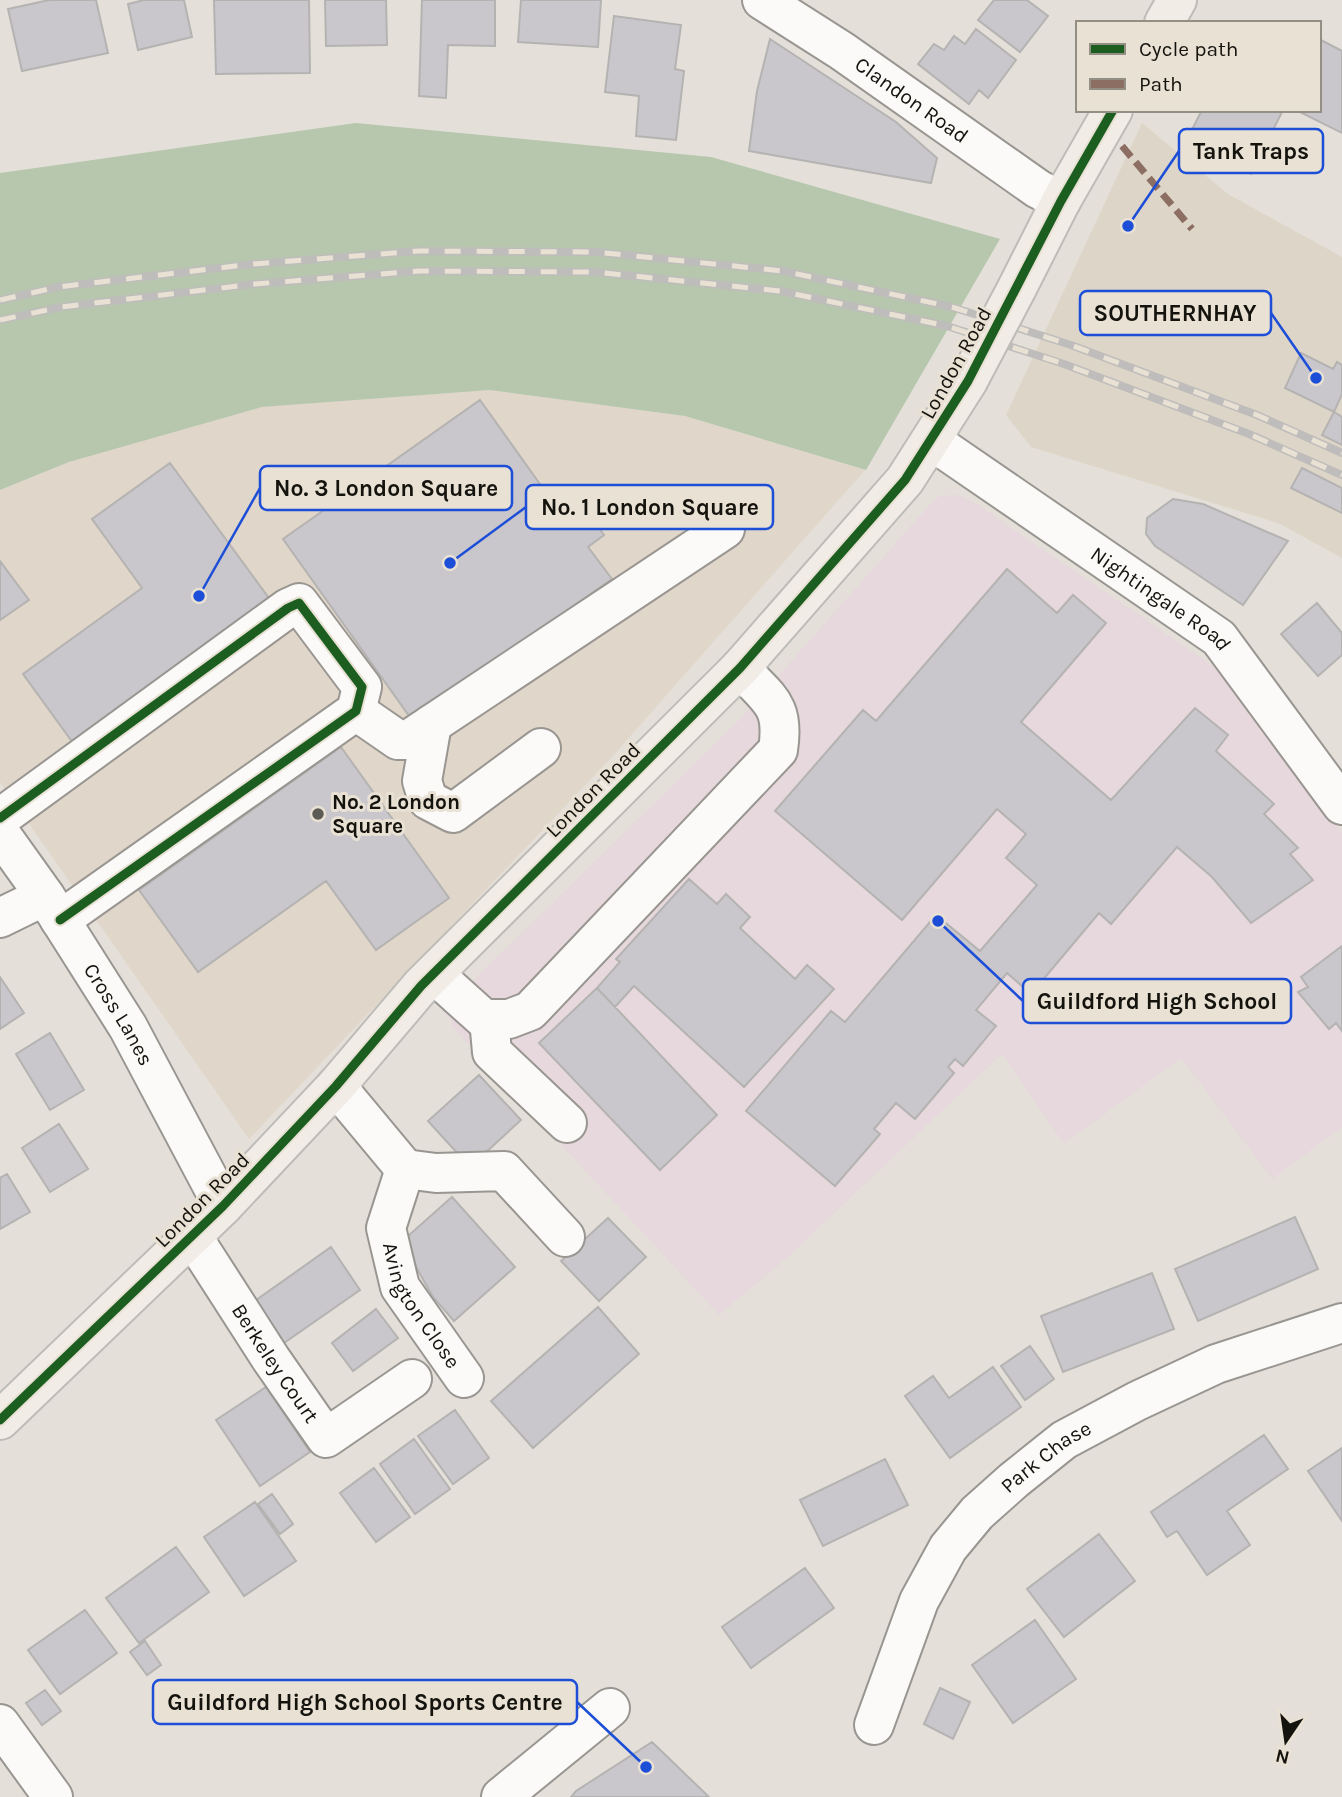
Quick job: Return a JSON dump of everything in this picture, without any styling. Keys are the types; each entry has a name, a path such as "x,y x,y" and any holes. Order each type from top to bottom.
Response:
{"main road":[{"path":"1165,21 1177,0"},
{"name":"London Road","path":"0,1420 223,1206 336,1086 433,974 740,668 905,480 968,381 1061,201 1112,112"}],"street":[{"name":"Clandon Road","path":"762,0 842,51 1038,189 1061,201"},
{"name":"Nightingale Road","path":"932,441 1219,638 1342,805"},
{"path":"356,711 398,740 408,740 726,529"},
{"path":"0,818 288,608 299,603 362,687 356,711 52,907 0,918"},
{"path":"433,974 484,1018 509,1018 530,1011 778,750 781,729 778,709 740,668"},
{"path":"432,723 422,781 428,800 453,813 541,748"},
{"name":"Cross Lanes","path":"0,834 52,907 128,1027 223,1206"},
{"path":"489,1019 492,1052 567,1123"},
{"path":"336,1086 405,1169 436,1173 504,1171 565,1237"},
{"name":"Avington Close","path":"405,1169 386,1228 400,1287 464,1378"},
{"name":"Berkeley Court","path":"192,1236 271,1359 326,1438 412,1379"},
{"name":"Park Chase","path":"874,1725 919,1601 948,1548 976,1513 1014,1480 1064,1440 1137,1401 1216,1364 1342,1323"},
{"path":"501,1797 610,1708"},
{"path":"0,1724 53,1797"}],"shaded area":[{"path":"1142,123 1228,194 1342,257 1342,558 1278,523 1031,447 1006,415"},
{"path":"490,390 685,416 865,470 611,758 249,1139 0,782 0,490 69,462 262,407"},
{"path":"957,495 977,504 1229,677 1342,832 1342,1127 1272,1179 1181,1058 1064,1144 1002,1054 786,1259 719,1315 452,1027 450,1019 442,1011 738,721 925,510 939,496"}],"green space":[{"path":"356,123 711,157 1000,239 866,470 685,416 490,390 262,407 69,462 0,490 0,173"}],"building":[{"path":"49,0 96,0 108,53 22,71 8,9"},
{"path":"144,0 184,0 192,37 138,50 128,4"},
{"path":"214,0 309,0 310,73 216,74"},
{"path":"325,0 386,0 387,45 326,46"},
{"path":"422,0 495,0 495,46 448,45 446,98 419,96"},
{"path":"521,0 601,0 598,47 518,42"},
{"path":"994,0 1027,0 1048,16 1020,52 978,20"},
{"path":"614,16 681,25 675,69 684,71 676,140 636,136 639,96 605,92"},
{"path":"976,29 1016,60 988,98 979,90 969,104 918,64 934,44 944,50 954,36 965,44"},
{"path":"770,39 896,122 937,158 931,183 749,151 757,91"},
{"path":"1321,40 1342,51 1342,133 1300,112 1321,112"},
{"path":"1201,112 1282,112 1251,174 1186,141"},
{"path":"1301,353 1333,369 1337,362 1342,365 1342,394 1334,412 1285,388"},
{"path":"480,400 562,515 580,502 604,535 588,547 612,579 412,720 283,539"},
{"path":"1334,412 1342,417 1342,445 1322,435"},
{"path":"170,463 274,605 76,747 23,674 142,588 92,519"},
{"path":"1302,468 1342,488 1342,513 1291,488"},
{"path":"1173,499 1203,504 1288,541 1243,605 1155,546 1146,534 1147,518"},
{"path":"0,561 29,600 0,620"},
{"path":"1007,569 1057,613 1073,595 1106,623 1021,722 1111,800 1195,708 1228,735 1216,751 1274,804 1264,814 1298,848 1290,854 1313,880 1251,923 1212,877 1177,847 1111,924 1099,913 1031,994 1007,973 976,1010 996,1026 963,1066 955,1059 948,1067 954,1073 915,1119 896,1103 874,1129 880,1134 835,1186 746,1111 831,1011 845,1022 936,915 980,951 1037,885 1006,858 1026,834 997,809 902,920 775,811 863,710 876,721"},
{"path":"1317,603 1342,633 1342,655 1318,676 1281,634"},
{"name":"No. 2 London Square","path":"341,747 449,898 376,950 326,881 198,972 139,890"},
{"path":"689,879 717,904 726,894 750,917 740,928 795,979 807,965 834,989 744,1087 634,986 615,1007 597,988 620,962 616,959"},
{"path":"1342,946 1342,1031 1336,1023 1329,1029 1298,992 1308,987 1301,977"},
{"path":"0,977 24,1013 0,1029"},
{"path":"597,988 717,1115 660,1170 539,1043"},
{"path":"50,1033 84,1090 50,1110 16,1054"},
{"path":"479,1075 521,1120 470,1167 428,1121"},
{"path":"59,1124 88,1169 50,1192 22,1148"},
{"path":"7,1174 30,1212 0,1229 0,1178"},
{"path":"452,1197 515,1267 454,1321 433,1297 416,1267 408,1236"},
{"path":"1295,1217 1318,1269 1198,1321 1175,1269"},
{"path":"608,1218 646,1257 599,1301 561,1261"},
{"path":"331,1247 360,1290 281,1345 252,1303"},
{"path":"1152,1273 1174,1329 1063,1372 1041,1316"},
{"path":"598,1307 639,1354 533,1448 491,1401"},
{"path":"376,1309 398,1338 353,1371 332,1343"},
{"path":"1030,1346 1054,1379 1025,1400 1001,1366"},
{"path":"993,1367 1021,1407 950,1458 905,1396 933,1376 949,1398"},
{"path":"266,1387 310,1452 260,1486 216,1420"},
{"path":"455,1410 489,1458 453,1484 418,1436"},
{"path":"1264,1435 1288,1469 1227,1511 1250,1545 1207,1575 1177,1531 1167,1537 1151,1512"},
{"path":"414,1439 450,1489 415,1514 380,1464"},
{"path":"1342,1448 1342,1521 1308,1471"},
{"path":"885,1459 908,1505 823,1546 800,1500"},
{"path":"374,1468 410,1517 376,1542 340,1493"},
{"path":"272,1494 293,1524 280,1534 258,1504"},
{"path":"255,1502 296,1561 244,1596 204,1537"},
{"path":"1099,1534 1135,1581 1064,1637 1027,1589"},
{"path":"176,1547 209,1592 139,1643 106,1598"},
{"path":"805,1568 834,1608 751,1668 722,1627"},
{"path":"85,1610 117,1653 60,1694 28,1650"},
{"path":"1035,1620 1076,1679 1013,1723 972,1665"},
{"path":"145,1641 161,1665 147,1675 130,1652"},
{"path":"940,1688 970,1702 953,1739 924,1724"},
{"path":"45,1690 61,1711 42,1725 26,1703"},
{"path":"652,1742 709,1797 571,1797 576,1791"}],"railway":[{"path":"0,300 58,287 253,264 419,251 595,252 783,271 952,307 1071,345 1257,415 1342,453"},
{"path":"0,320 61,307 255,284 420,271 594,272 780,291 947,326 1064,364 1249,434 1342,475"}],"marked path":[{"path":"1122,146 1192,229"}],"cycle path":[{"path":"0,1420 223,1206 336,1086 421,986 740,668 905,480 968,381 1061,201 1112,112"},
{"path":"0,818 288,608 299,603 362,687 356,711 60,920"}],"place":[{"name":"Tank Traps","path":"1128,226"},
{"name":"SOUTHERNHAY","path":"1316,378"},
{"name":"No. 1 London Square","path":"450,563"},
{"name":"No. 3 London Square","path":"199,596"},
{"name":"No. 2 London Square","path":"318,814"},
{"name":"Guildford High School","path":"938,921"},
{"name":"Guildford High School Sports Centre","path":"646,1767"}]}
